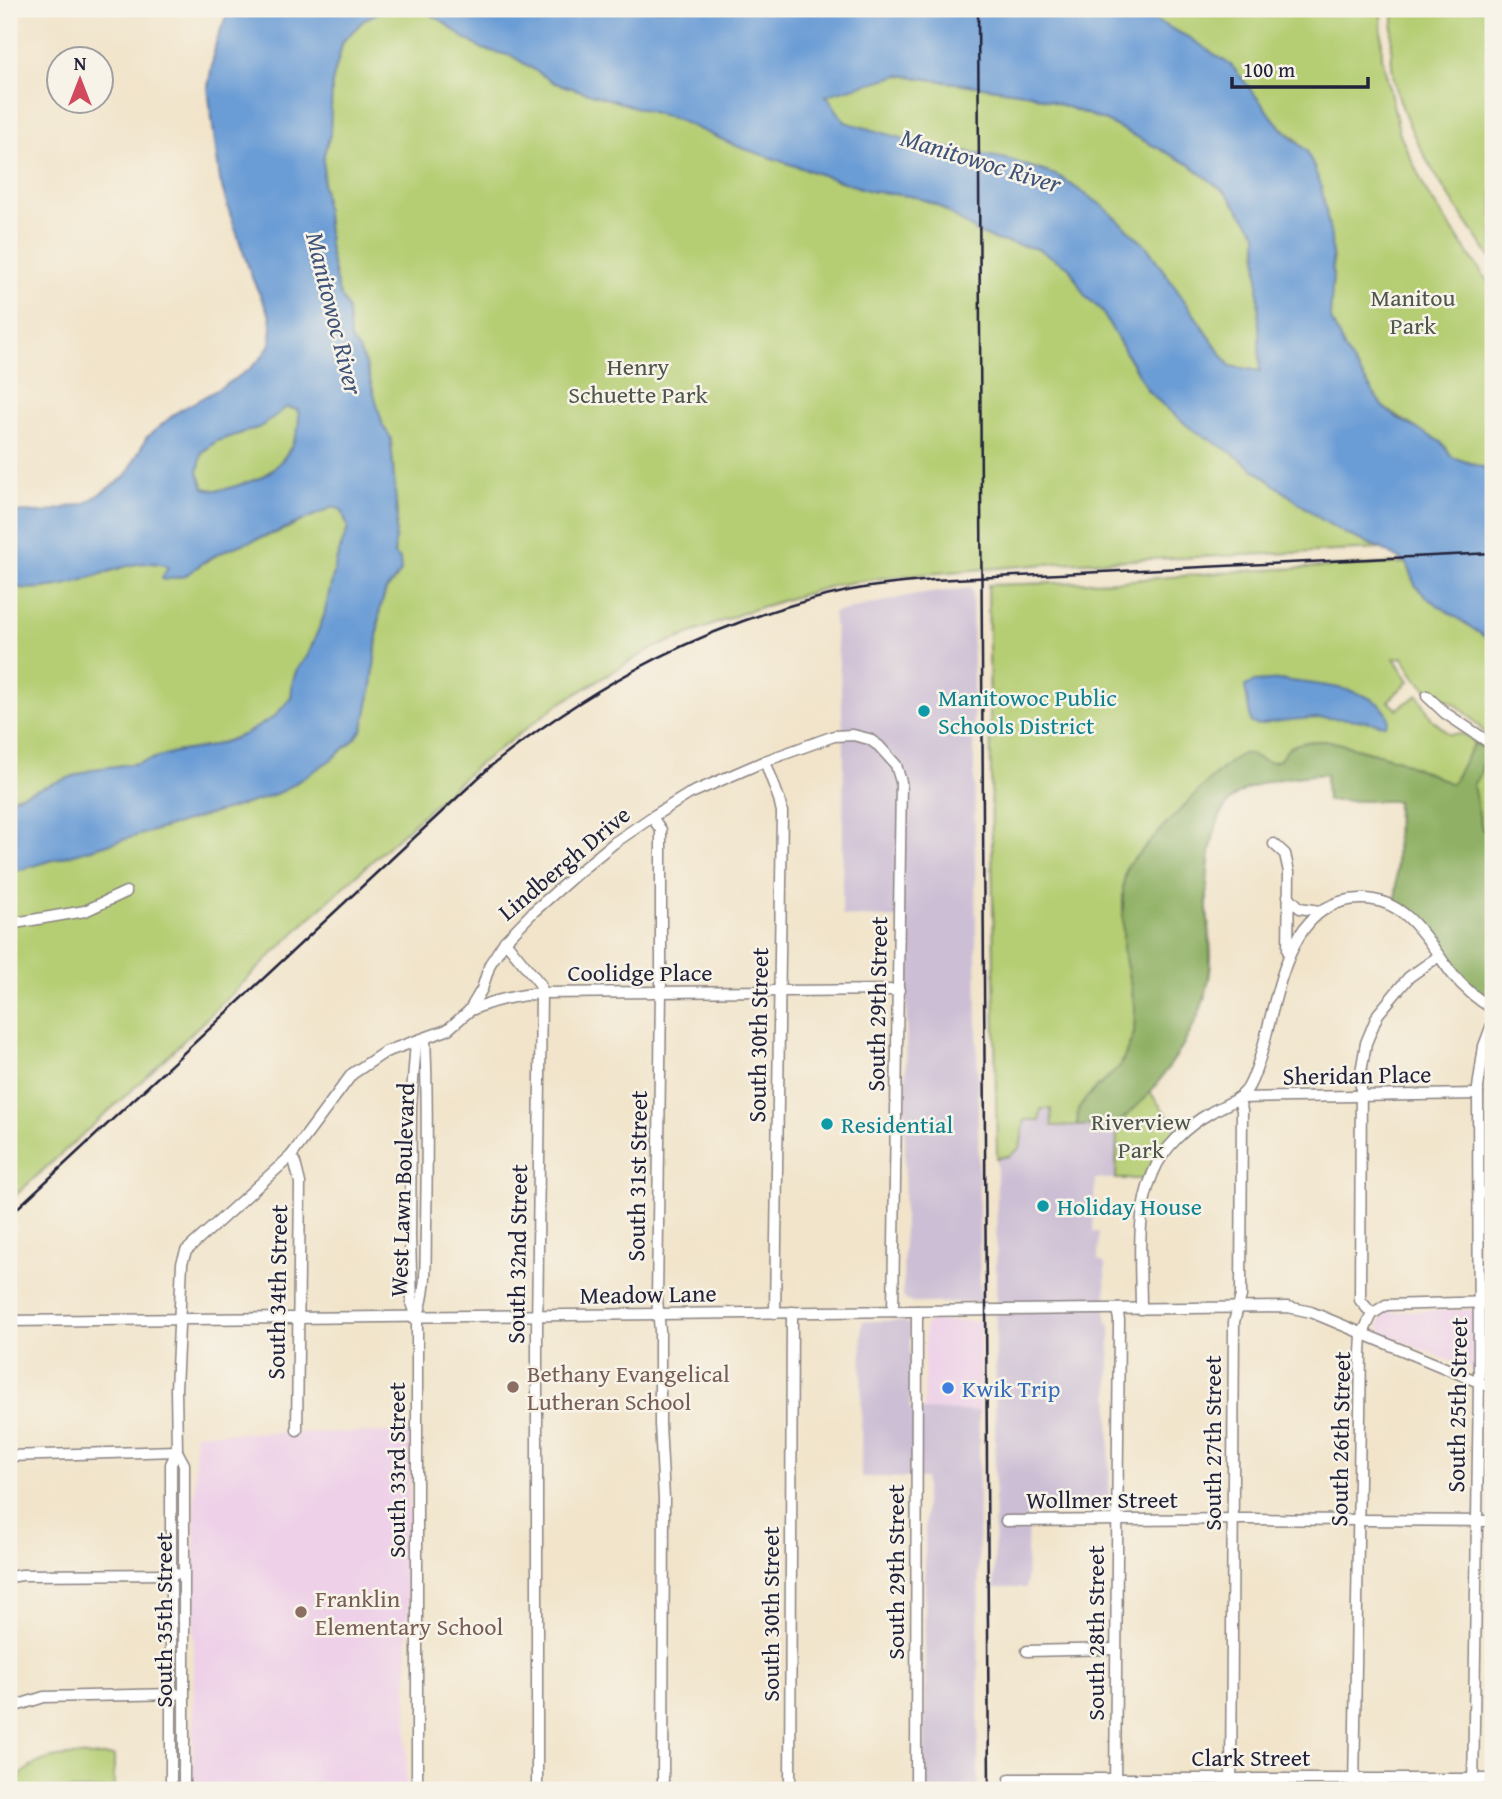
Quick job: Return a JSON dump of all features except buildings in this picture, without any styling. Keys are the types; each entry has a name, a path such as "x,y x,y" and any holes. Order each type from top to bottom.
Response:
{"street":[{"path":"1427,696 1445,713 1493,745"},
{"name":"Lindbergh Drive","path":"186,1251 291,1156 352,1074 384,1052 447,1030 469,1012 482,989 490,964 505,941 533,912 614,842 690,794 765,761 834,736 853,735 880,746"},
{"name":"South 29th Street","path":"880,746 896,765 901,782 894,1311"},
{"name":"South 30th Street","path":"765,761 782,813 775,1313"},
{"name":"South 31st Street","path":"652,817 661,830 657,1314 660,1331 660,1424 664,1499 663,1790"},
{"path":"1274,844 1285,854 1289,872 1288,959"},
{"path":"9,924 85,911 126,892"},
{"path":"1289,896 1300,908 1320,911"},
{"path":"1140,1309 1142,1217 1152,1174 1175,1140 1248,1089 1298,933 1320,911 1361,899 1381,902 1405,914 1423,932 1464,986 1493,1009"},
{"path":"505,941 541,984 541,993"},
{"path":"1439,956 1409,976 1378,1014 1366,1042 1360,1097 1360,1300 1372,1314 1386,1305 1493,1302"},
{"name":"Coolidge Place","path":"469,1012 484,1004 511,996 541,993 899,990"},
{"name":"South 32nd Street","path":"537,1790 537,1316 541,993"},
{"name":"South 25th Street","path":"1473,1790 1479,1383 1478,1094 1480,1062 1493,1022"},
{"name":"West Lawn Boulevard","path":"417,1317 412,1303 410,1237 411,1106 421,1040"},
{"name":"West Lawn Boulevard","path":"417,1317 423,1303 429,1104 421,1040"},
{"name":"Sheridan Place","path":"1238,1098 1478,1094"},
{"name":"South 27th Street","path":"1231,1790 1234,1322 1241,1296 1242,1110 1238,1098"},
{"name":"South 34th Street","path":"291,1156 300,1183 297,1430"},
{"path":"1479,1193 1493,1192"},
{"name":"South 35th Street","path":"171,1790 171,1464 177,1451 176,1389 182,1263 186,1251"},
{"name":"Meadow Lane","path":"9,1321 1288,1307 1311,1312 1493,1388"},
{"name":"South 28th Street","path":"1115,1790 1117,1309"},
{"name":"South 29th Street","path":"916,1790 917,1311"},
{"name":"South 30th Street","path":"790,1790 792,1312"},
{"name":"South 26th Street","path":"1354,1790 1362,1335 1372,1314"},
{"name":"South 33rd Street","path":"417,1317 418,1790"},
{"path":"9,1455 177,1451"},
{"name":"South 35th Street","path":"177,1451 184,1464 184,1790"},
{"name":"Wollmer Street","path":"1006,1521 1493,1521"},
{"path":"9,1577 184,1573"},
{"path":"1027,1651 1116,1649"},
{"path":"9,1708 44,1697 184,1694"},
{"name":"Clark Street","path":"1010,1779 1493,1779"}],"shaded area":[{"path":"972,588 980,1302 912,1303 904,1299 903,1294 908,919 842,916 844,748 840,672 833,613 912,595"},
{"path":"1041,1109 1052,1109 1052,1126 1117,1125 1116,1179 1095,1179 1093,1232 1099,1232 1098,1260 1105,1264 1106,1320 1110,1326 1109,1511 1028,1514 1026,1588 994,1588 997,1158 1009,1156 1025,1120"},
{"path":"1484,1222 1493,1222 1493,1378 1384,1334 1379,1328 1380,1320 1388,1312 1492,1309 1492,1295 1484,1289"},
{"path":"862,1321 903,1321 910,1324 910,1410 979,1411 978,1790 925,1790 925,1478 861,1477"},
{"path":"933,1321 980,1321 979,1411 924,1411 925,1328 926,1324"},
{"name":"Franklin Elementary School","path":"410,1432 406,1790 193,1790 195,1433"}],"green space":[{"name":"Henry Schuette Park","path":"386,9 423,10 483,49 512,56 555,83 678,120 739,147 870,191 916,197 937,205 979,233 995,240 1039,249 1069,267 1085,296 1101,310 1148,391 1163,405 1189,427 1232,453 1322,520 1346,534 1382,549 1059,563 890,577 835,585 791,598 745,612 649,650 556,706 474,768 314,914 146,1077 9,1201 9,873 283,791 332,759 355,739 363,728 372,686 380,608 386,590 396,579 394,546 397,516 391,438 383,426 366,365 350,339 348,310 338,290 330,254 323,185 324,154 330,134 332,83 343,41 365,19"},
{"name":"Manitou Park","path":"1133,9 1381,9 1382,56 1400,135 1427,193 1493,289 1493,471 1452,457 1446,447 1383,407 1346,352 1332,324 1330,310 1333,260 1326,211 1314,167 1298,141 1276,122 1232,66 1190,38"},
{"path":"1394,9 1493,9 1493,261 1436,177 1412,132 1395,84 1392,65"},
{"path":"900,75 1031,94 1106,121 1189,164 1226,193 1257,232 1260,371 1230,366 1147,247 1103,206 1058,176 1007,159 918,143 845,122 826,94"},
{"path":"287,407 298,410 298,428 292,445 275,467 259,478 233,487 219,490 204,488 198,472 202,453 217,441 260,427"},
{"path":"338,507 342,510 348,528 337,558 324,616 291,698 274,717 227,741 139,763 94,769 9,799 9,587 61,585 145,563 168,567 164,580 173,578 227,550 281,531 325,509"},
{"path":"1406,563 1415,585 1426,597 1493,642 1493,740 1458,706 1424,687 1403,657 1394,658 1409,681 1388,701 1397,709 1418,695 1432,719 1449,734 1463,734 1493,753 1493,1002 1461,977 1427,927 1413,913 1396,902 1397,801 1327,801 1326,774 1258,784 1238,794 1228,803 1215,830 1207,880 1210,975 1204,999 1192,1027 1150,1092 1177,1129 1143,1179 1116,1179 1117,1125 1052,1126 1051,1109 1041,1109 1040,1120 1025,1120 1020,1148 1009,1156 997,1158 988,585 1121,581 1241,571"},
{"name":"Riverview Park","path":"1330,741 1397,759 1452,784 1474,743 1493,753 1493,768 1488,761 1483,762 1481,773 1473,785 1482,829 1493,835 1493,1002 1465,982 1426,929 1396,902 1397,801 1327,801 1326,774 1258,784 1238,794 1228,803 1215,830 1207,880 1209,974 1205,997 1186,1040 1151,1091 1117,1125 1077,1126 1078,1110 1087,1097 1121,1065 1134,1033 1135,1007 1123,949 1123,886 1127,866 1233,759 1246,754 1273,762 1297,744"},
{"path":"69,1756 114,1756 114,1790 9,1790 30,1767 42,1761"}],"water":[{"name":"Manitowoc River","path":"229,9 386,9 365,19 343,41 332,83 330,134 324,154 323,185 330,254 338,290 348,310 350,339 366,365 383,426 391,438 397,516 394,555 400,559 401,572 386,590 380,608 372,686 363,728 355,739 332,759 283,791 9,873 9,799 94,769 139,763 227,741 274,717 291,698 297,669 308,655 324,616 337,558 348,528 342,510 333,507 277,532 228,549 206,560 185,576 164,580 162,578 168,567 145,563 61,585 9,587 9,516 19,512 43,513 86,503 126,476 147,437 177,412 251,368 270,344 270,316 253,280 220,180 208,87 216,42","holes":["287,407 298,410 296,437 275,467 259,478 233,487 219,490 204,488 198,472 202,452 217,441 260,427"]},
{"name":"Manitowoc River","path":"414,9 1133,9 1190,38 1232,66 1282,129 1307,151 1321,185 1331,237 1333,276 1330,317 1346,352 1383,407 1441,442 1452,457 1493,471 1493,642 1426,597 1415,585 1406,563 1322,520 1232,453 1189,427 1163,405 1148,391 1101,310 1085,296 1069,267 1038,249 995,240 979,233 937,205 916,197 870,191 739,147 678,120 555,83 512,56 483,49 423,10","holes":["900,75 1031,94 1106,121 1189,164 1226,193 1257,233 1260,371 1230,366 1147,247 1103,206 1058,176 1007,159 918,143 845,122 826,95"]},
{"path":"1283,680 1359,694 1383,708 1389,719 1386,725 1336,718 1288,720 1257,725 1251,723 1245,686 1254,682"}],"railway":[{"path":"978,9 989,1790"},
{"path":"9,1216 491,766 572,707 657,658 701,638 794,604 899,583 1493,553"}],"place":[{"name":"Manitowoc Public Schools District","path":"924,711"},
{"name":"Residential","path":"827,1124"},
{"name":"Holiday House","path":"1043,1206"},
{"name":"Bethany Evangelical Lutheran School","path":"513,1387"},
{"name":"Kwik Trip","path":"948,1388"},
{"name":"Franklin Elementary School","path":"301,1612"}]}
